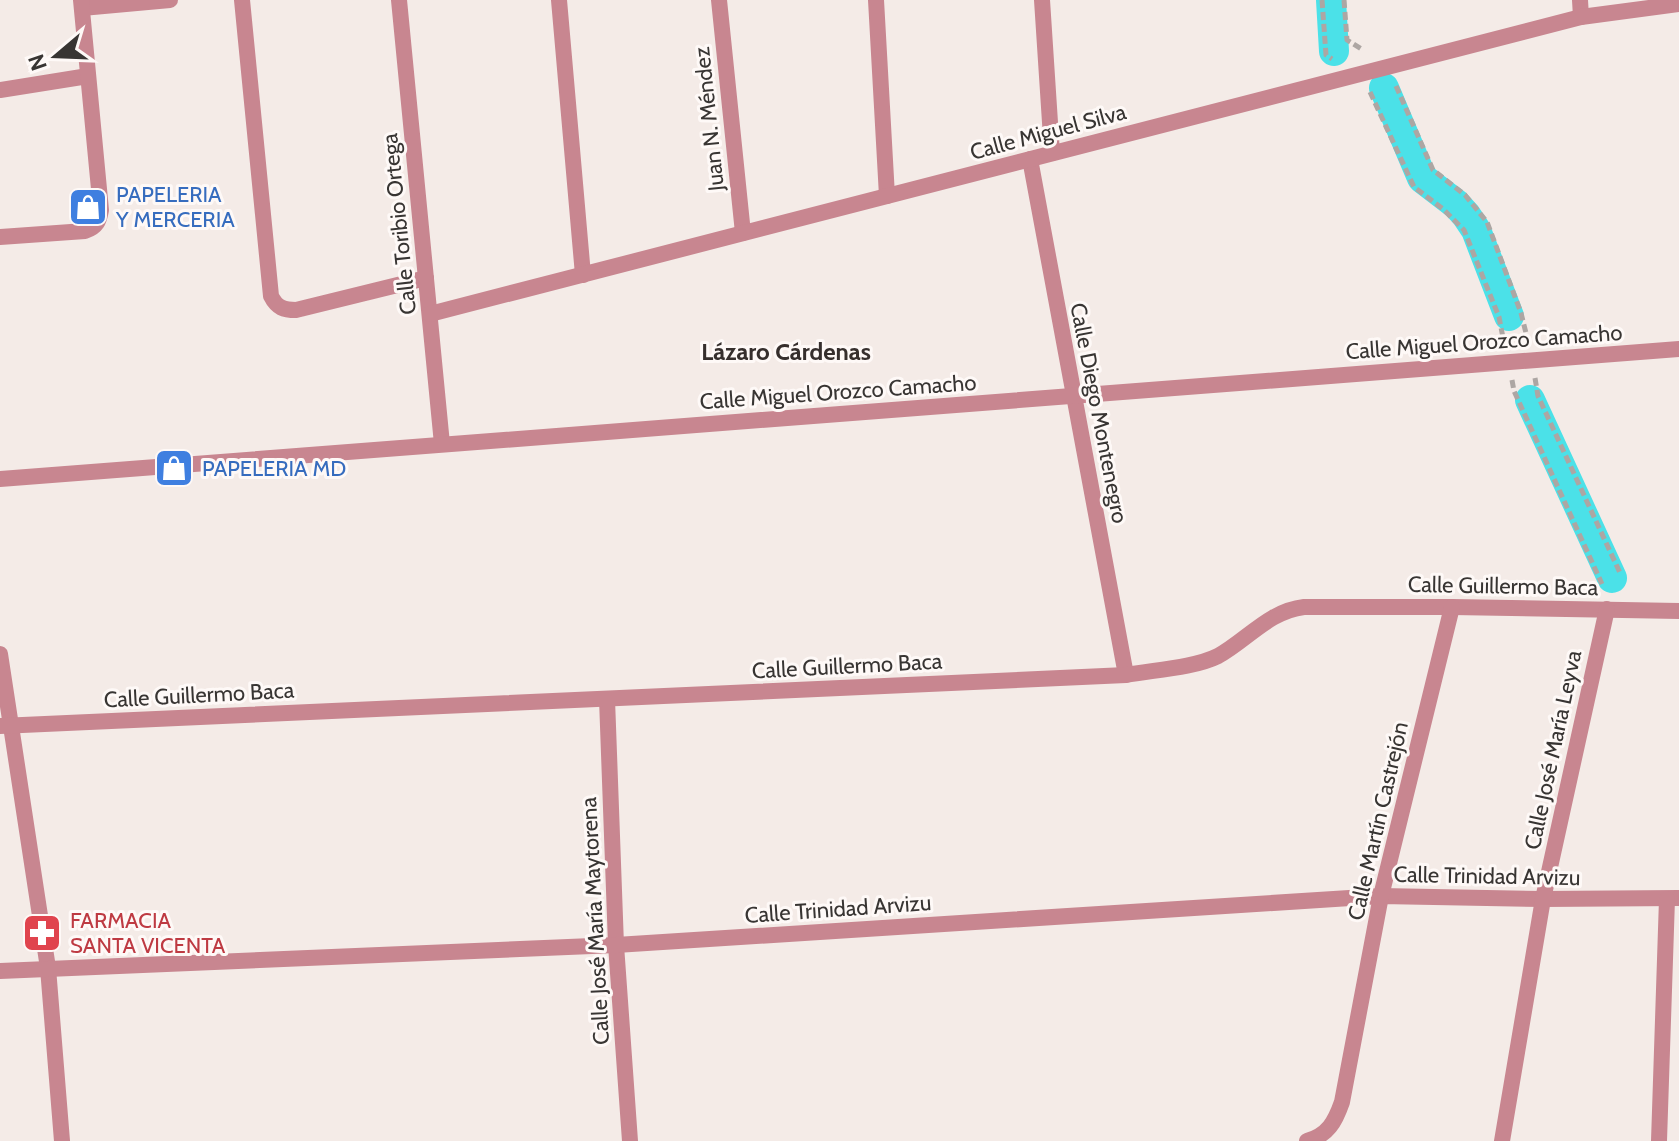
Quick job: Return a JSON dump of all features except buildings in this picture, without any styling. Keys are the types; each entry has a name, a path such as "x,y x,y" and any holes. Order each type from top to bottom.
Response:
{"street":[{"path":"0,237 79,232 91,229 99,220 101,210 81,4 170,0"},
{"path":"242,0 271,296 275,304 280,308 296,310 426,278"},
{"name":"Calle Toribio Ortega","path":"399,0 442,444"},
{"path":"559,0 583,275"},
{"name":"Juan N. Méndez","path":"719,0 743,233"},
{"path":"876,0 887,196"},
{"path":"1042,0 1052,153"},
{"name":"Calle Miguel Silva","path":"430,314 1362,74 1581,8 1679,4"},
{"path":"0,90 88,76"},
{"name":"Calle Diego Montenegro","path":"1030,159 1126,675"},
{"name":"Calle Miguel Orozco Camacho","path":"0,479 1679,349"},
{"name":"Calle Guillermo Baca","path":"6,726 1126,675 1205,661 1279,613 1304,607 1679,611"},
{"name":"Calle Martín Castrejón","path":"1307,1141 1324,1135 1336,1121 1342,1102 1381,896 1452,607"},
{"name":"Calle José María Leyva","path":"1502,1141 1543,899 1607,609"},
{"path":"0,654 6,726 48,968 62,1141"},
{"name":"Calle José María Maytorena","path":"607,699 616,945 630,1141"},
{"name":"Calle Trinidad Arvizu","path":"0,971 616,945 1381,896 1673,898"},
{"path":"1659,1141 1673,898"}],"path":[{"path":"1322,0 1326,55 1362,74 1414,187 1464,230 1499,317 1514,391 1602,584"},
{"path":"1344,0 1347,40 1387,67 1433,170 1465,195 1487,222 1521,313 1538,396 1621,575"}],"waterway":[{"path":"1331,0 1334,51"},
{"path":"1384,88 1422,178 1456,204 1476,230 1509,316"},
{"path":"1530,400 1612,578"}],"place":[{"name":"PAPELERIA Y MERCERIA","path":"88,207"},
{"name":"PAPELERIA MD","path":"174,468"},
{"name":"FARMACIA SANTA VICENTA","path":"42,933"}],"district":[{"name":"Lázaro Cárdenas","path":"786,351"}]}
